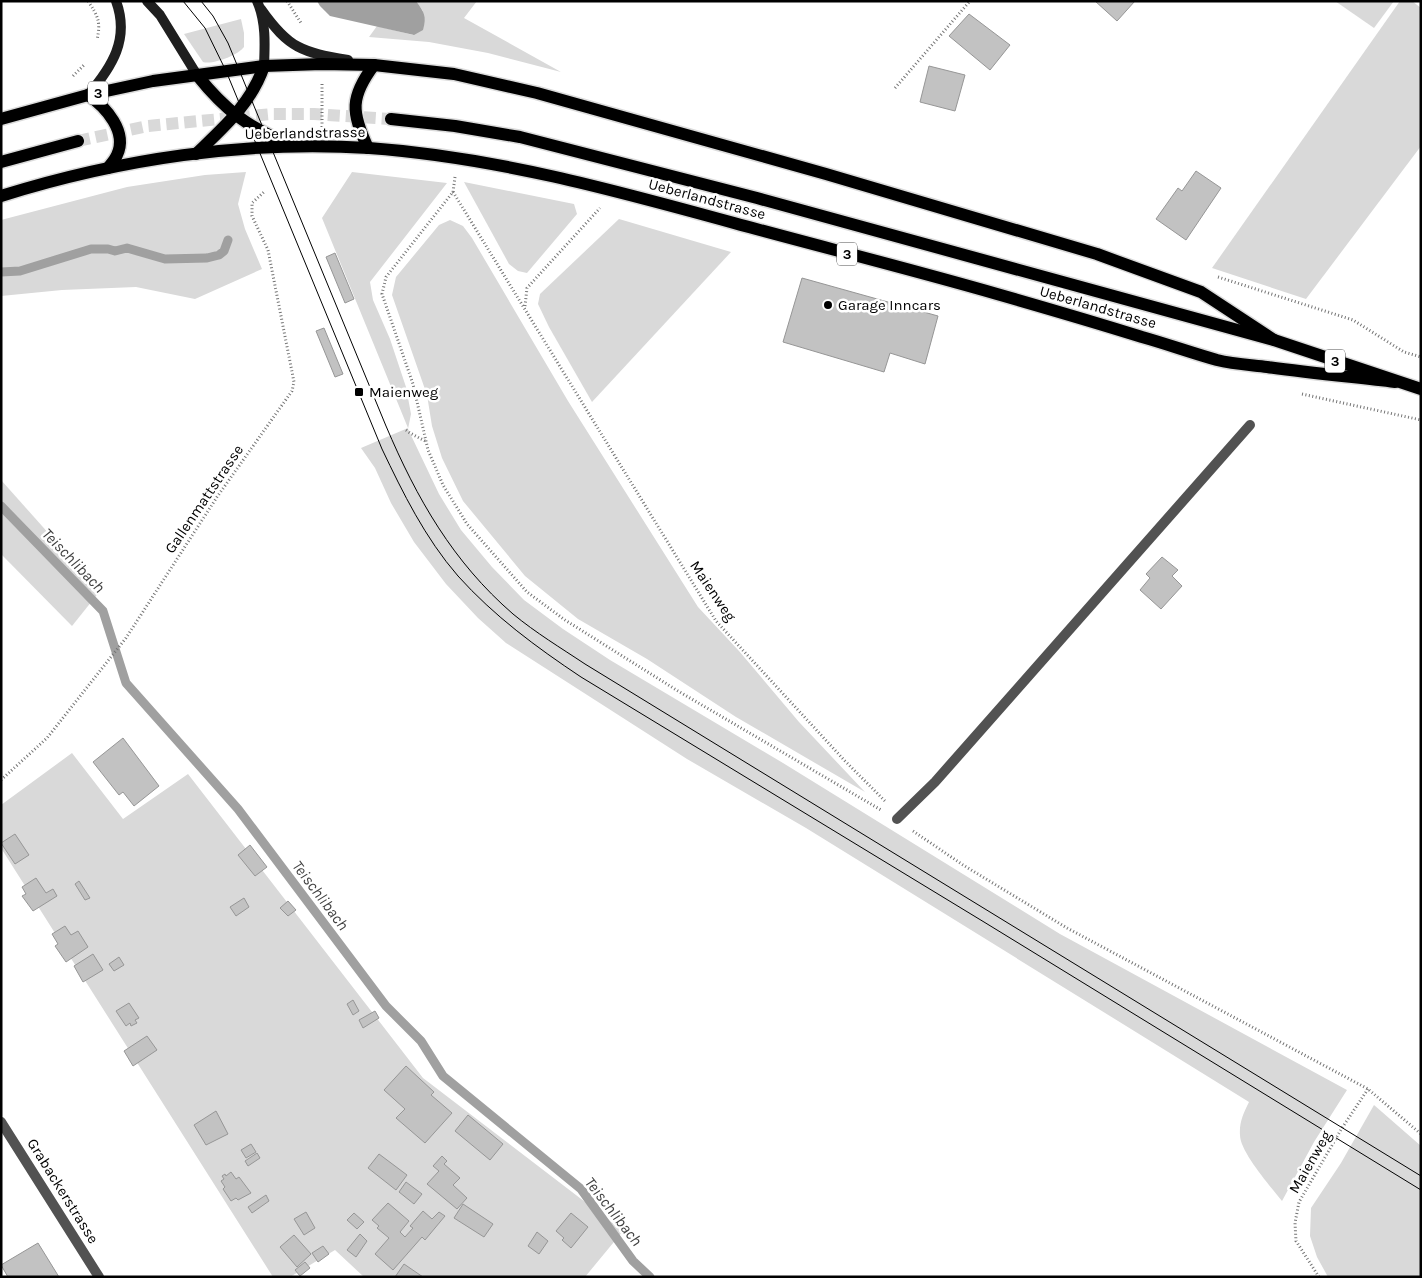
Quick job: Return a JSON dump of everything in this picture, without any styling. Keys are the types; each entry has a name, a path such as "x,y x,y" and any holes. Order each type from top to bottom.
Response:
{"main road":[{"path":"108,168 118,154 119,141 116,128 110,114 100,103 88,95 102,79 114,59 119,44 121,26 116,1"},
{"path":"148,1 160,15 197,75 211,93 249,126 295,146"},
{"path":"259,5 275,29 294,45 322,55 374,65 362,80 356,96 356,119 368,148"},
{"path":"196,154 235,115 258,83 264,66 265,34 259,5"},
{"name":"Ueberlandstrasse","path":"1,119 88,95 153,82 264,66 374,65 454,74 537,93 836,176 1097,254 1201,292 1274,340"},
{"name":"Ueberlandstrasse","path":"391,119 455,126 530,139 757,198 1274,340 1421,390"},
{"path":"1,162 78,141"},
{"name":"Ueberlandstrasse","path":"1,196 32,186 165,157 258,148 295,146 368,148 488,163 541,173 616,191 998,294 1220,360 1395,382"}],"street":[{"path":"897,819 935,782 1250,425"},
{"name":"Grabackerstrasse","path":"1,1122 99,1277"}],"path":[{"path":"88,1 98,15 99,31 96,47"},
{"path":"895,88 970,1"},
{"path":"67,80 87,62"},
{"path":"322,64 322,147"},
{"path":"456,174 453,192 386,277 382,294 413,384 428,450 443,485 467,524 527,592 565,620 678,691 897,819 963,865 1067,928 1368,1089 1421,1134"},
{"path":"524,306 527,288 616,191"},
{"name":"Gallenmattstrasse","path":"1,780 47,738 126,638 218,498 292,391 294,382 268,250 252,216 252,203 264,192"},
{"name":"Maienweg","path":"453,192 716,621 845,761 884,798 897,819"},
{"path":"1404,352 1421,357"},
{"path":"406,430 410,434 426,441"},
{"name":"Maienweg","path":"1319,1277 1296,1241 1295,1223 1299,1202 1342,1128 1368,1089"}],"shaded area":[{"path":"317,1 416,1 424,14 423,30 414,35 330,16"},
{"path":"416,1 477,1 464,18 561,72 488,53 429,42 369,37 377,26 413,35 423,11"},
{"path":"1335,1 1394,1 1374,28"},
{"path":"1400,1 1412,1 1421,8 1421,146 1306,299 1212,268"},
{"path":"241,19 244,47 219,61 203,62 184,34"},
{"path":"246,172 238,204 245,229 262,269 195,299 136,287 62,290 1,296 1,220 127,187 205,175"},
{"path":"352,172 447,183 370,282 373,300 390,339 406,387 411,414 408,429 439,494 461,530 492,567 524,600 610,660 783,763 1060,934 1347,1090 1314,1142 1282,1201 1250,1160 1241,1142 1241,1121 1249,1102 806,828 687,759 506,643 478,618 446,584 414,542 391,503 375,468 361,448 408,428 322,218"},
{"path":"464,182 574,204 577,214 527,273 518,271 509,264"},
{"path":"619,219 731,252 592,402 538,304 540,294"},
{"path":"450,220 463,226 472,238 568,401 698,607 739,651 799,722 865,792 736,717 647,659 578,619 525,576 463,501 442,458 432,426 427,395 392,295 396,277 439,225"},
{"path":"1,480 100,591 72,626 1,554"},
{"path":"72,753 123,819 188,774 423,1078 623,1231 585,1277 364,1277 335,1250 290,1277 273,1277 1,848 1,805"},
{"path":"1374,1105 1421,1146 1421,1277 1328,1277 1317,1257 1310,1236 1311,1208 1341,1163"}],"building":[{"path":"1095,1 1135,1 1117,21"},
{"path":"969,14 1010,45 990,70 949,36"},
{"path":"929,66 965,75 955,111 920,102"},
{"path":"1196,171 1221,188 1186,240 1156,219 1178,188 1182,191"},
{"path":"335,253 354,299 345,303 326,257"},
{"path":"802,278 938,316 925,364 890,353 884,372 783,342"},
{"path":"324,328 343,374 335,377 316,331"},
{"path":"1162,557 1178,570 1172,576 1182,586 1161,609 1140,590 1150,578 1146,574"},
{"path":"123,738 159,786 134,806 123,792 119,795 93,762"},
{"path":"15,834 29,855 15,864 1,843"},
{"path":"250,845 267,867 255,876 238,855"},
{"path":"36,878 46,893 53,889 57,896 33,911 22,896 26,894 22,887"},
{"path":"79,881 90,898 85,900 75,884"},
{"path":"244,898 249,907 236,916 230,907"},
{"path":"288,901 296,910 288,916 280,908"},
{"path":"65,926 71,935 78,931 88,947 66,962 55,946 58,944 52,934"},
{"path":"93,954 103,970 83,982 74,966"},
{"path":"119,957 124,965 114,971 109,964"},
{"path":"353,1000 359,1011 353,1015 347,1004"},
{"path":"129,1003 139,1018 135,1020 137,1023 131,1026 130,1023 126,1026 116,1011"},
{"path":"375,1011 379,1018 363,1028 359,1020"},
{"path":"147,1036 157,1050 133,1066 124,1051"},
{"path":"406,1066 434,1092 431,1095 452,1113 425,1143 396,1118 405,1109 384,1090"},
{"path":"216,1111 228,1134 206,1145 194,1125"},
{"path":"468,1115 503,1144 490,1160 455,1131"},
{"path":"251,1144 256,1152 246,1158 241,1150"},
{"path":"257,1153 260,1158 248,1166 245,1161"},
{"path":"379,1154 407,1175 396,1190 368,1168"},
{"path":"442,1156 447,1161 444,1164 460,1178 453,1185 467,1198 457,1209 427,1184 439,1171 433,1166"},
{"path":"231,1172 236,1179 239,1177 251,1193 238,1200 236,1198 231,1201 223,1189 225,1187 221,1181 224,1179 222,1176 225,1174 226,1176"},
{"path":"406,1182 422,1194 414,1204 399,1192"},
{"path":"266,1195 269,1201 252,1213 248,1207"},
{"path":"388,1203 409,1221 400,1232 405,1237 413,1228 410,1226 423,1211 432,1219 439,1212 445,1216 425,1240 422,1237 393,1270 375,1254 389,1238 377,1228 379,1226 372,1220"},
{"path":"463,1204 493,1224 484,1237 454,1218"},
{"path":"306,1212 315,1228 304,1235 294,1219"},
{"path":"354,1213 364,1222 357,1229 347,1220"},
{"path":"571,1213 588,1227 571,1248 556,1231"},
{"path":"537,1232 548,1241 539,1254 528,1246"},
{"path":"360,1234 367,1241 356,1257 347,1250"},
{"path":"294,1235 311,1254 297,1267 280,1247"},
{"path":"38,1243 59,1277 8,1277 1,1265"},
{"path":"323,1246 329,1254 318,1262 312,1253"},
{"path":"305,1262 310,1268 300,1276 295,1270"},
{"path":"404,1264 423,1277 395,1277"}],"waterway":[{"name":"Teischlibach","path":"1,272 20,271 91,249 115,251 127,248 165,259 207,258 219,255 224,251 228,240"},
{"name":"Teischlibach","path":"1,506 103,611 126,683 238,809 386,1006 421,1041 443,1076 581,1189 633,1261 650,1277"}],"tunnel":[{"path":"78,141 148,126 272,114 314,114 391,119"}],"tram line":[{"path":"183,1 205,28 226,71 382,449 398,482 435,546 472,591 501,618 581,677 1421,1190"},
{"path":"201,1 213,16 228,43 386,426 410,479 455,551 492,594 522,621 585,664 1421,1176"}],"place":[{"name":"Garage Inncars","path":"828,305"},
{"name":"Maienweg","path":"359,392"}]}
